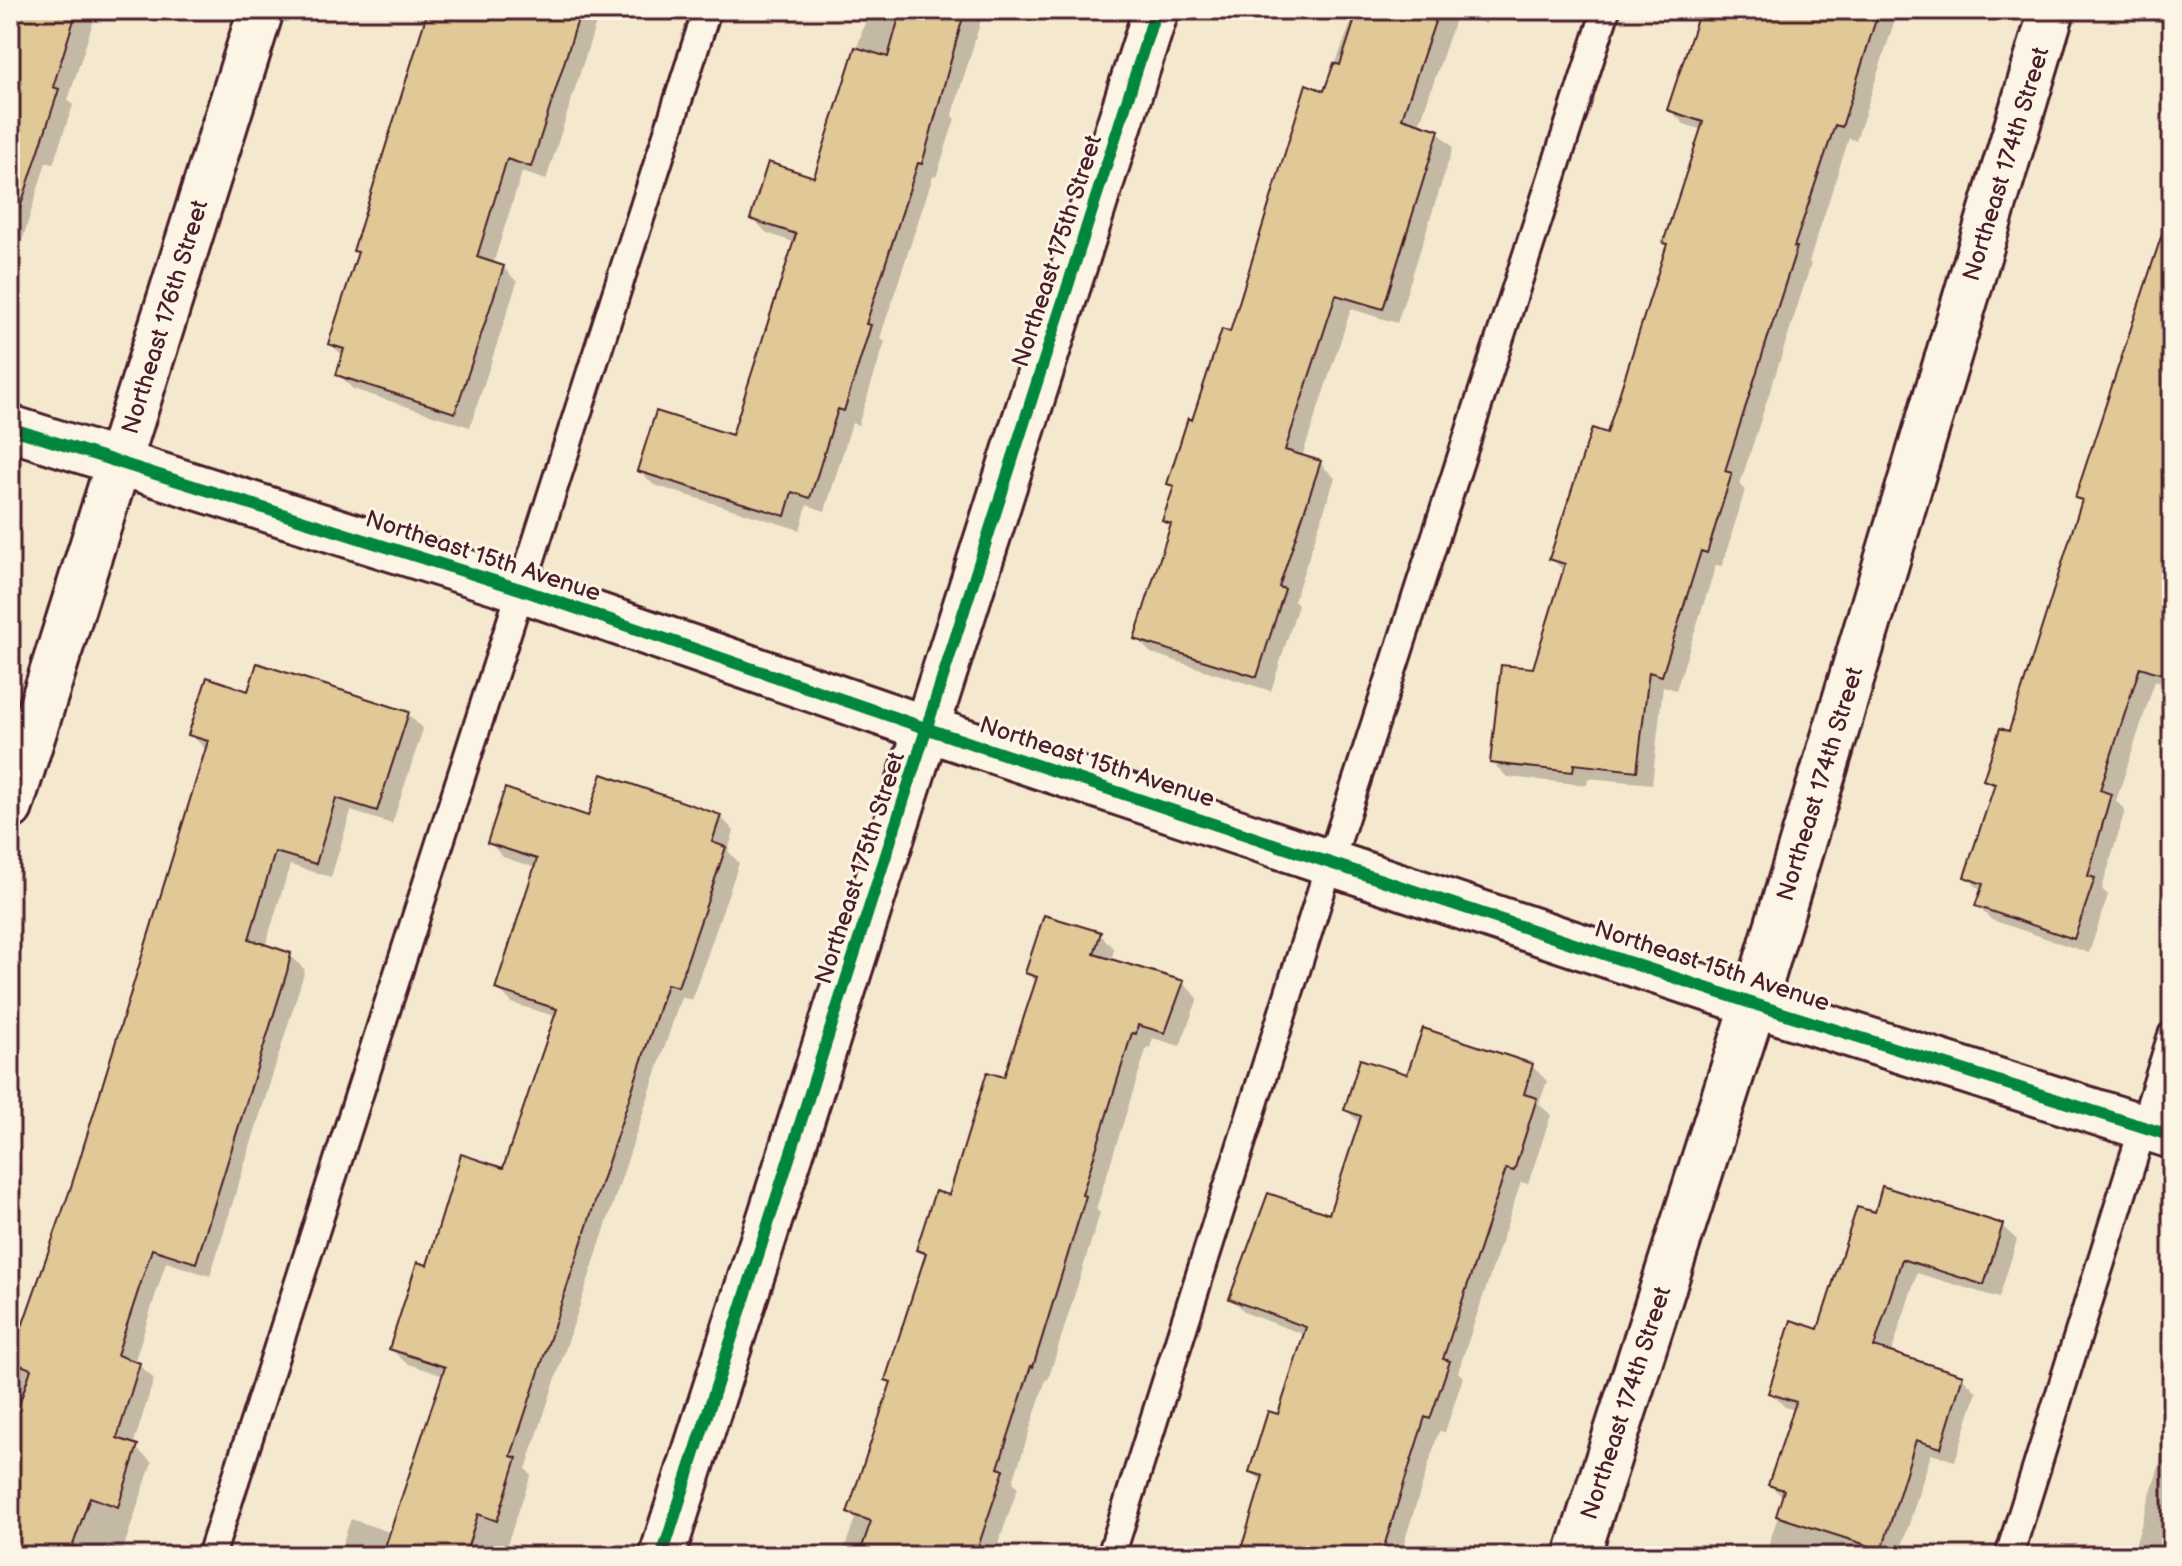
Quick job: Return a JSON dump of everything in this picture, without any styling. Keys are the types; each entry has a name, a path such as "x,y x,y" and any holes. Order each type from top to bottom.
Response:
{"street":[{"name":"Northeast 176th Street","path":"10,807 261,10"},
{"name":"Northeast 175th Street","path":"662,1556 1156,10"},
{"name":"Northeast 174th Street","path":"1577,1556 1754,1004 2052,10"},
{"name":"Northeast 15th Avenue","path":"10,428 523,590 928,729 1754,1004 2158,1131"}],"lane":[{"path":"211,1556 707,10"},
{"path":"1111,1556 1330,863 1606,10"},
{"path":"2009,1556 2158,1131 2172,1035"}],"building":[{"path":"10,10 77,10 53,87 59,89 19,211 10,210"},
{"path":"428,10 581,10 531,167 507,159 477,257 504,266 455,413 336,375 344,349 328,344 358,252 353,251"},
{"path":"901,10 965,10 922,164 918,163 866,324 871,325 844,411 838,409 810,498 792,492 785,516 637,471 656,411 732,435 796,234 750,219 768,162 814,177 855,47 888,57"},
{"path":"1358,10 1439,10 1402,118 1439,130 1383,309 1336,295 1285,450 1321,461 1279,587 1285,589 1257,677 1134,639 1171,524 1162,521 1174,486 1167,484 1222,329 1230,332 1306,84 1324,91 1334,63 1340,65"},
{"path":"1700,10 1879,10 1842,127 1835,125 1794,247 1797,247 1725,471 1732,473 1707,553 1701,551 1662,676 1649,672 1637,771 1574,764 1573,772 1490,763 1501,665 1533,668 1565,564 1549,559 1592,428 1607,433 1667,244 1663,243 1703,122 1667,110"},
{"path":"2164,228 2172,229 2172,640 2162,674 2140,667 2100,790 2111,794 2088,876 2095,878 2074,939 1975,906 1983,884 1964,877 1995,784 1983,780 2000,728 2009,731 2082,500 2075,498"},
{"path":"257,663 409,712 377,811 336,798 316,864 275,852 249,939 291,953 287,972 196,1263 152,1249 117,1355 140,1363 117,1438 138,1445 118,1507 90,1497 69,1556 10,1556 10,1432 31,1369 10,1361 72,1184 208,741 188,735 207,677 248,691"},
{"path":"602,774 721,815 712,842 726,847 678,987 667,984 511,1456 517,1458 497,1521 478,1514 465,1556 382,1556 445,1367 389,1349 417,1262 427,1265 461,1154 503,1168 557,1009 495,989 537,859 487,843 505,788 588,816"},
{"path":"1044,915 1101,932 1094,954 1184,981 1165,1033 1138,1025 1136,1034 1132,1033 1082,1195 1086,1196 998,1468 1004,1470 975,1556 859,1556 871,1521 847,1513 891,1382 885,1380 926,1253 916,1250 935,1191 949,1195 987,1072 1004,1077 1037,977 1025,973"},
{"path":"1423,1028 1533,1064 1524,1094 1537,1098 1514,1171 1506,1169 1443,1359 1450,1361 1430,1419 1425,1417 1381,1556 1239,1556 1263,1476 1249,1472 1268,1411 1278,1414 1306,1327 1229,1299 1268,1193 1329,1214 1361,1116 1344,1110 1360,1059 1407,1074"},
{"path":"1882,1186 2003,1224 1984,1285 1902,1259 1874,1347 1963,1375 1941,1448 1916,1440 1882,1550 1776,1516 1784,1490 1768,1485 1796,1402 1768,1393 1791,1320 1818,1329 1857,1207 1875,1212"}],"cycle path":[{"path":"662,1556 1156,10"},
{"path":"10,428 523,590 928,729 1754,1004 2172,1136"}]}
